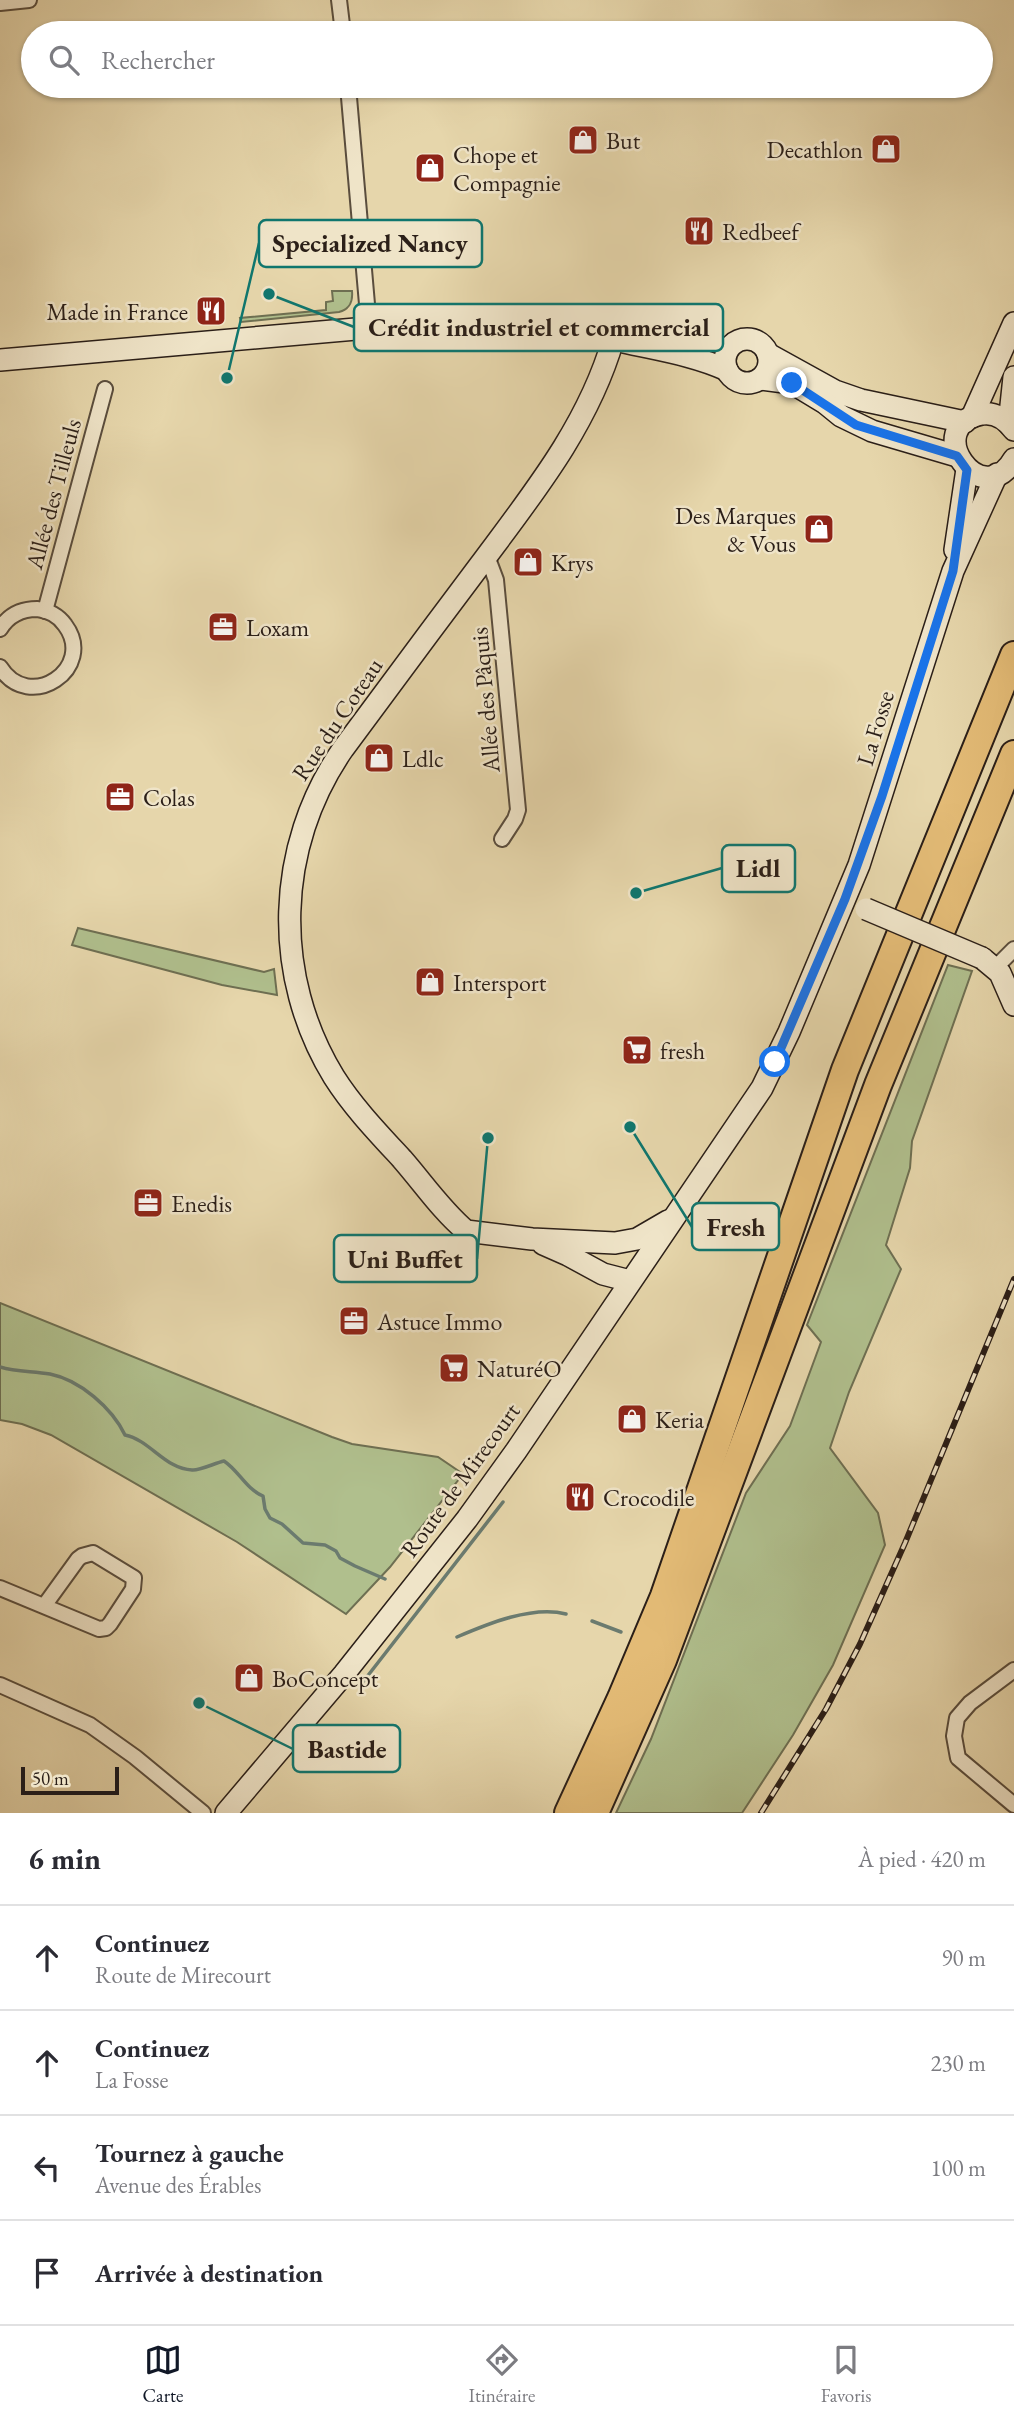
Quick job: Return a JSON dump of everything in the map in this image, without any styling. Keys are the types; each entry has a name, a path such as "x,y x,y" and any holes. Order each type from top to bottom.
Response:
{"highway":[{"path":"568,1813 664,1596 845,1070 1014,654"},
{"path":"597,1813 668,1648 878,1085 1014,754"}],"street":[{"path":"0,2 29,0"},
{"path":"340,0 342,21"},
{"path":"349,98 369,327"},
{"path":"0,360 369,327 500,319 540,324 689,356 727,370 739,381 760,379 792,383 841,416 872,431 962,463 982,476 1005,470 1014,459"},
{"path":"969,420 1014,323"},
{"path":"689,356 730,346 738,340 751,339 762,344 768,354 835,391 914,413 969,420 988,414 1003,418 1012,427"},
{"name":"Rue du Coteau","path":"613,340 584,411 561,453 343,749 324,780 303,827 294,865 290,895 290,940 296,984 309,1027 321,1054 349,1098 466,1231 531,1239 604,1243 637,1239 676,1216"},
{"path":"727,370 726,355 730,346"},
{"path":"760,379 768,368 768,354"},
{"path":"1012,427 1014,377"},
{"name":"Allée des Tilleuls","path":"45,611 105,389"},
{"name":"La Fosse","path":"953,571 962,463 956,438 969,420"},
{"name":"La Fosse","path":"845,899 882,796 953,571 997,474"},
{"name":"Allée des Pâquis","path":"486,556 496,580 518,810 502,839"},
{"path":"0,629 18,612 45,611 64,624 72,639 72,657 65,672 51,683 29,687 10,679 0,667"},
{"path":"845,899 989,963 1007,984 1014,1004"},
{"name":"Route de Mirecourt","path":"226,1813 344,1674 459,1530 676,1216 762,1088 845,899"},
{"path":"989,963 1014,949"},
{"name":"Rue du Coteau","path":"531,1239 603,1274 630,1281"},
{"path":"604,1243 619,1257 630,1281"},
{"path":"603,1274 614,1305"},
{"path":"0,1588 99,1629 106,1628 133,1589 134,1578 93,1553 88,1553 78,1559 44,1606"},
{"path":"1012,1798 958,1758 954,1736 957,1718 964,1710 1014,1670"},
{"path":"0,1685 90,1725 135,1757 203,1813"}],"green space":[{"path":"332,291 352,291 351,302 343,311 241,322 240,318 326,310 326,302 333,301"},
{"path":"78,928 264,972 274,969 277,995 222,985 72,945"},
{"path":"948,965 972,971 912,1141 910,1168 886,1245 901,1269 849,1392 830,1448 878,1513 885,1545 833,1665 793,1735 742,1813 616,1813 651,1739 746,1493 790,1426 821,1342 807,1325"},
{"path":"0,1303 332,1437 352,1444 438,1457 463,1474 390,1567 346,1614 237,1542 51,1435 22,1424 0,1420"}],"waterway":[{"path":"0,1367 50,1374 73,1382 103,1405 125,1435 142,1442 174,1465 195,1470 224,1461 252,1489 263,1496 270,1518 282,1524 303,1543 325,1545 336,1551 340,1558 385,1579"},
{"path":"359,1687 503,1502"},
{"path":"457,1637 525,1614 566,1614"},
{"path":"592,1621 621,1632"}],"railway":[{"path":"761,1813 826,1709 860,1644 905,1543 1014,1279"}],"place":[{"name":"But","path":"583,140"},
{"name":"Decathlon","path":"886,149"},
{"name":"Chope et Compagnie","path":"430,168"},
{"name":"Redbeef","path":"699,231"},
{"name":"Crédit industriel et commercial","path":"269,294"},
{"name":"Made in France","path":"211,311"},
{"name":"Specialized Nancy","path":"227,378"},
{"name":"Des Marques & Vous","path":"819,529"},
{"name":"Krys","path":"528,562"},
{"name":"Loxam","path":"223,627"},
{"name":"Ldlc","path":"379,758"},
{"name":"Colas","path":"120,797"},
{"name":"Lidl","path":"636,893"},
{"name":"Intersport","path":"430,982"},
{"name":"fresh","path":"637,1050"},
{"name":"Fresh","path":"630,1127"},
{"name":"Uni Buffet","path":"488,1138"},
{"name":"Enedis","path":"148,1203"},
{"name":"Astuce Immo","path":"354,1321"},
{"name":"NaturéO","path":"454,1368"},
{"name":"Keria","path":"632,1419"},
{"name":"Crocodile","path":"580,1497"},
{"name":"BoConcept","path":"249,1678"},
{"name":"Bastide","path":"199,1703"}],"route":[{"path":"775,1062 859,865 882,796 953,571 967,470 957,456 856,425 792,383"}]}
